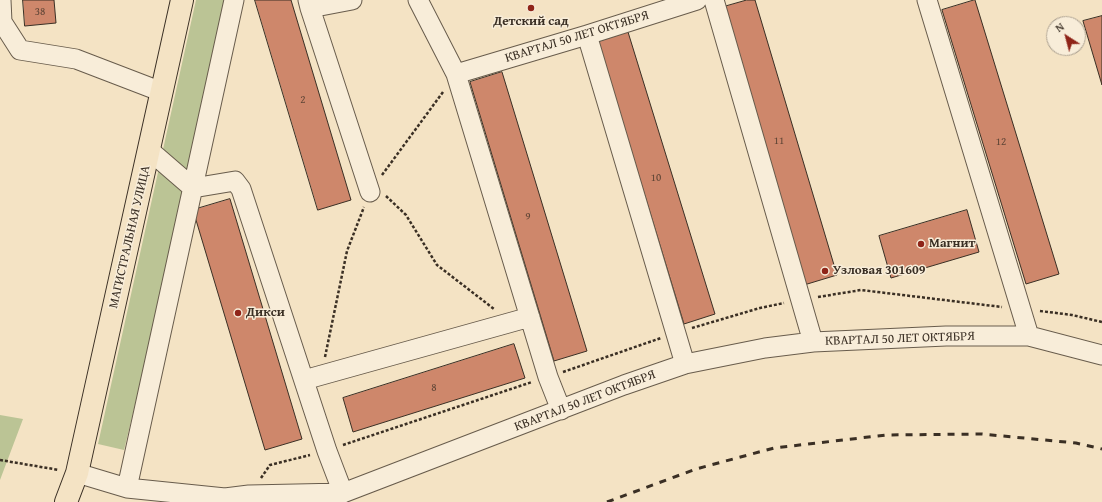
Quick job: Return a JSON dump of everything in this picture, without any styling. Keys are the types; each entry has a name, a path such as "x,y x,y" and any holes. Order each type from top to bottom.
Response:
{"main road":[{"name":"МАГИСТРАЛЬНАЯ УЛИЦА","path":"66,502 77,473 182,0"}],"street":[{"path":"1,0 2,22 20,50 76,58 162,92"},
{"path":"127,488 234,0"},
{"path":"352,0 309,4 370,192"},
{"path":"418,0 456,74 548,377 562,410"},
{"name":"КВАРТАЛ 50 ЛЕТ ОКТЯБРЯ","path":"456,74 697,0"},
{"path":"714,0 812,342"},
{"path":"927,0 1029,336"},
{"path":"587,35 685,364"},
{"path":"149,150 193,188"},
{"path":"193,188 235,180 241,189 312,377 343,493"},
{"path":"312,377 530,317"},
{"name":"КВАРТАЛ 50 ЛЕТ ОКТЯБРЯ","path":"77,473 127,488 225,498 343,493 624,385 685,364 765,348 812,342 946,336 1029,336 1102,355"}],"path":[{"path":"312,377 348,251 370,192 456,74"},
{"path":"370,192 385,195 406,214 437,265 495,310"},
{"path":"0,460 77,473"}],"green space":[{"path":"196,0 233,0 124,450 98,444"},
{"path":"0,415 23,419 0,480"}],"building":[{"path":"23,0 54,0 56,23 25,26"},
{"path":"255,0 291,0 351,200 318,210"},
{"path":"747,0 755,0 837,275 804,285 720,8"},
{"path":"975,0 1059,274 1026,284 942,10"},
{"path":"1102,16 1102,85 1086,31 1086,20"},
{"path":"628,32 715,314 684,324 598,42"},
{"path":"502,72 587,351 554,361 470,82"},
{"path":"230,199 302,439 265,450 193,210"},
{"path":"967,210 979,252 891,278 879,236"},
{"path":"514,344 525,378 353,432 343,398"}],"railway":[{"path":"607,502 696,469 774,448 886,435 982,434 1076,443 1102,449"}],"place":[{"name":"Детский сад","path":"531,8"},
{"name":"Магнит","path":"921,244"},
{"name":"Узловая 301609","path":"825,271"},
{"name":"Дикси","path":"238,313"}]}
